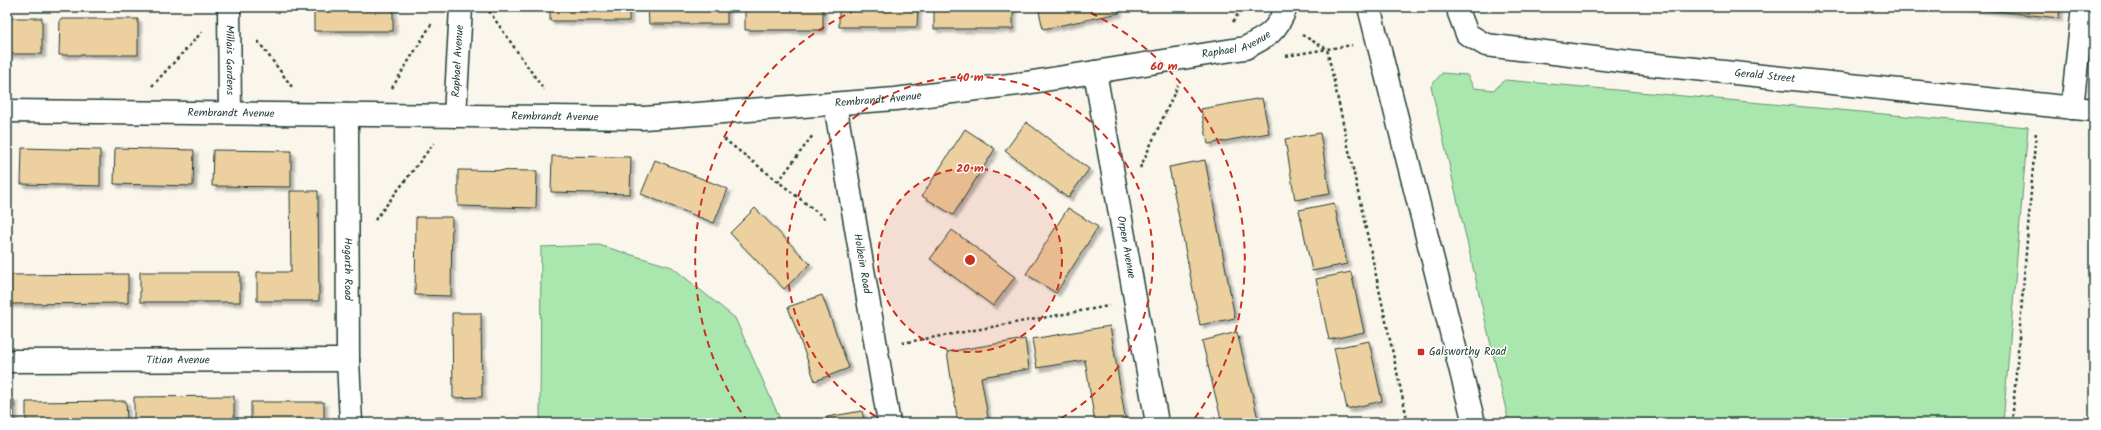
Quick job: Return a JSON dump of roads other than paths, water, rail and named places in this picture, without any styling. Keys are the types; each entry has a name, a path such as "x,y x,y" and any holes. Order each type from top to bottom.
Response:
{"street":[{"name":"Millais Gardens","path":"229,7 230,113"},
{"name":"Raphael Avenue","path":"455,116 461,7"},
{"name":"Raphael Avenue","path":"1098,72 1191,58 1244,48 1265,37 1280,23 1286,7"},
{"path":"1370,7 1474,423"},
{"name":"Gerald Street","path":"1460,7 1459,14 1467,34 1486,45 1637,63 2094,110"},
{"path":"2072,108 2083,7"},
{"name":"Rembrandt Avenue","path":"7,111 644,118 894,99 1098,72"},
{"name":"Orpen Avenue","path":"1098,72 1157,423"},
{"name":"Holbein Road","path":"835,104 889,423"},
{"name":"Hogarth Road","path":"347,115 348,360 351,423"},
{"name":"Titian Avenue","path":"7,361 348,360"}],"place":[{"name":"Galsworthy Road","path":"1421,352"}]}
